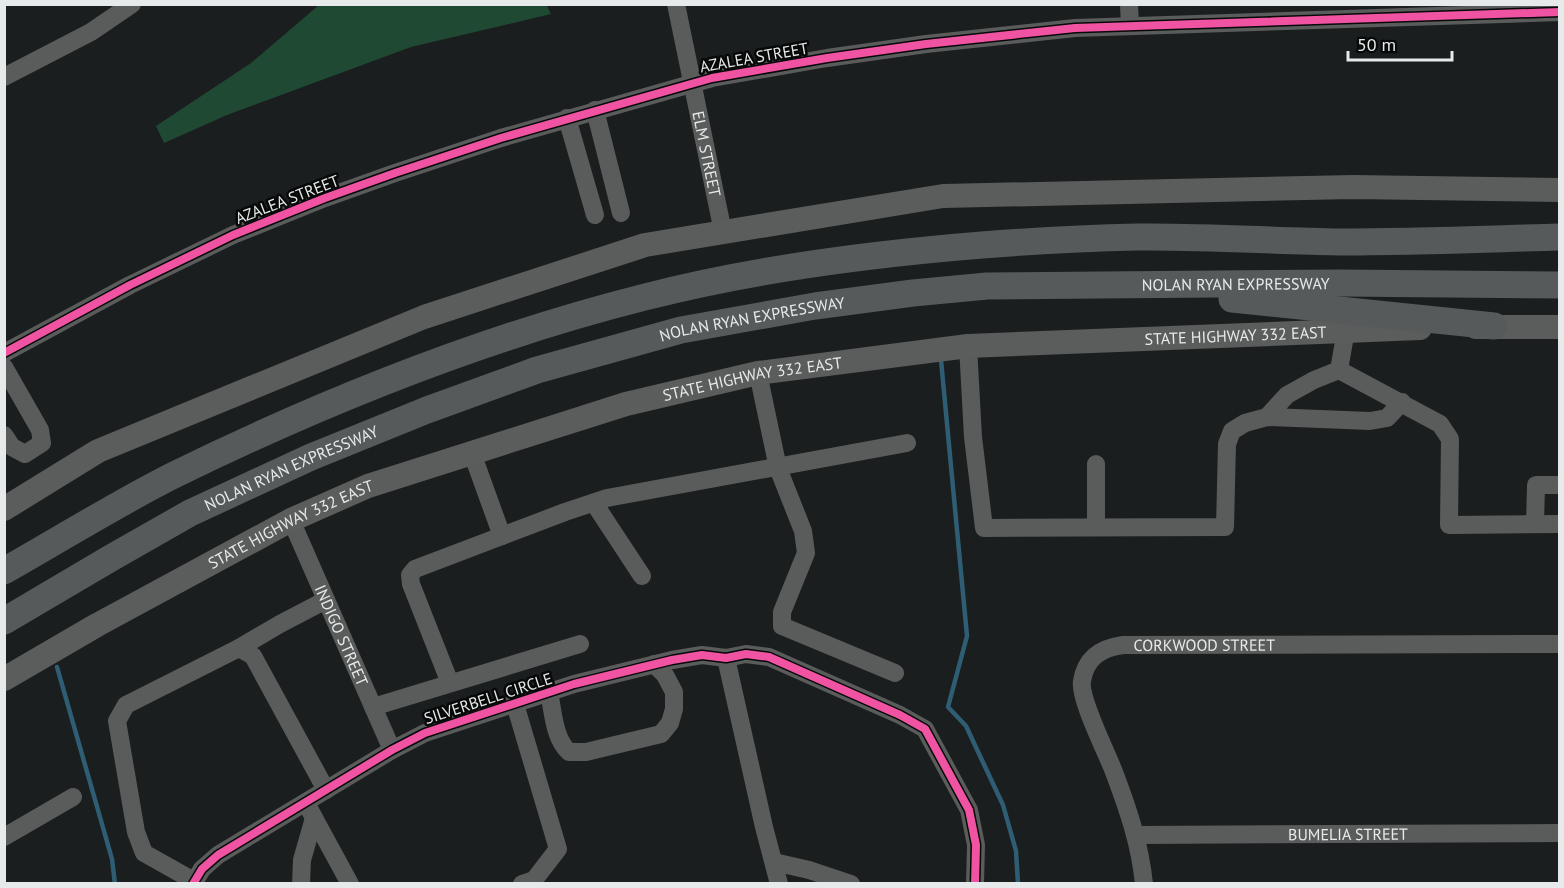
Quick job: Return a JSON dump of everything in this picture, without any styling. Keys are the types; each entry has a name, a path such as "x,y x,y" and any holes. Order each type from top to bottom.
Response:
{"highway":[{"path":"4,571 172,476 294,419 388,380 524,331 573,316 697,285 809,265 984,245 1137,237 1342,242 1560,237"},
{"path":"1094,284 1494,326"},
{"name":"NOLAN RYAN EXPRESSWAY","path":"4,621 190,513 321,452 537,370 681,330 815,306 987,286 1094,284 1560,285"}],"main road":[{"path":"4,509 98,451 424,317 645,245 943,196 1353,187 1560,190"},
{"name":"STATE HIGHWAY 332 EAST","path":"4,679 97,624 291,520 368,486 626,404 758,373 968,346 1346,330 1494,326 1560,327"}],"street":[{"path":"4,77 92,32 132,4"},
{"name":"ELM STREET","path":"676,4 723,232"},
{"path":"1129,4 1130,25"},
{"name":"AZALEA STREET","path":"4,353 130,285 233,235 395,173 567,118 693,82 827,58 926,44 1074,28 1353,11 1560,12"},
{"path":"595,110 621,213"},
{"path":"567,118 596,215"},
{"path":"1339,370 1346,330"},
{"path":"968,346 973,436 984,528 1225,527 1227,444 1232,431 1245,423 1267,417 1370,421 1387,418 1402,402"},
{"path":"4,368 40,430 42,443 25,454 12,447 4,435"},
{"path":"1267,417 1287,395 1314,380 1339,370 1440,424 1450,440 1449,525 1560,524"},
{"path":"758,373 778,468 803,531 806,553 782,612 782,626 895,673"},
{"path":"450,683 411,584 410,575 415,569 607,498 908,443"},
{"path":"472,453 502,536"},
{"path":"1096,464 1096,527"},
{"path":"1535,524 1536,485 1560,485"},
{"path":"594,503 642,576"},
{"name":"INDIGO STREET","path":"291,520 392,750"},
{"path":"194,882 144,853 136,832 117,721 126,705 239,648 326,600"},
{"path":"373,707 580,644"},
{"name":"CORKWOOD STREET","path":"1144,884 1136,835 1081,683 1096,653 1123,645 1560,644"},
{"path":"239,648 253,656 326,790"},
{"name":"SILVERBELL CIRCLE","path":"194,882 202,869 218,855 310,810 326,790 425,733 549,692 654,664 702,655 726,658 746,654 770,657 900,715 925,729 969,810 976,845 975,884"},
{"path":"726,658 779,884"},
{"path":"549,692 558,732 569,752 586,752 661,734 670,723 674,710 674,692 665,675 654,664"},
{"path":"515,704 558,849 534,880 522,884"},
{"path":"4,837 73,797"},
{"path":"301,884 302,860 310,810"},
{"path":"310,810 350,884"},
{"name":"BUMELIA STREET","path":"1136,835 1560,833"},
{"path":"774,862 809,870 851,884"}],"green space":[{"path":"546,4 551,14 411,47 227,115 164,143 156,126 251,63 319,5"}],"waterway":[{"path":"941,360 967,636 948,707 966,726 1003,805 1016,851 1018,884"},
{"path":"57,667 112,859 115,884"}],"cycle path":[{"path":"4,353 130,285 233,235 325,198 501,138 712,78 926,44 1075,28 1560,12"},
{"path":"193,884 202,869 218,855 392,750 425,733 574,684 672,660 702,655 726,658 746,654 769,657 900,715 925,729 969,810 976,845 975,884"}]}
